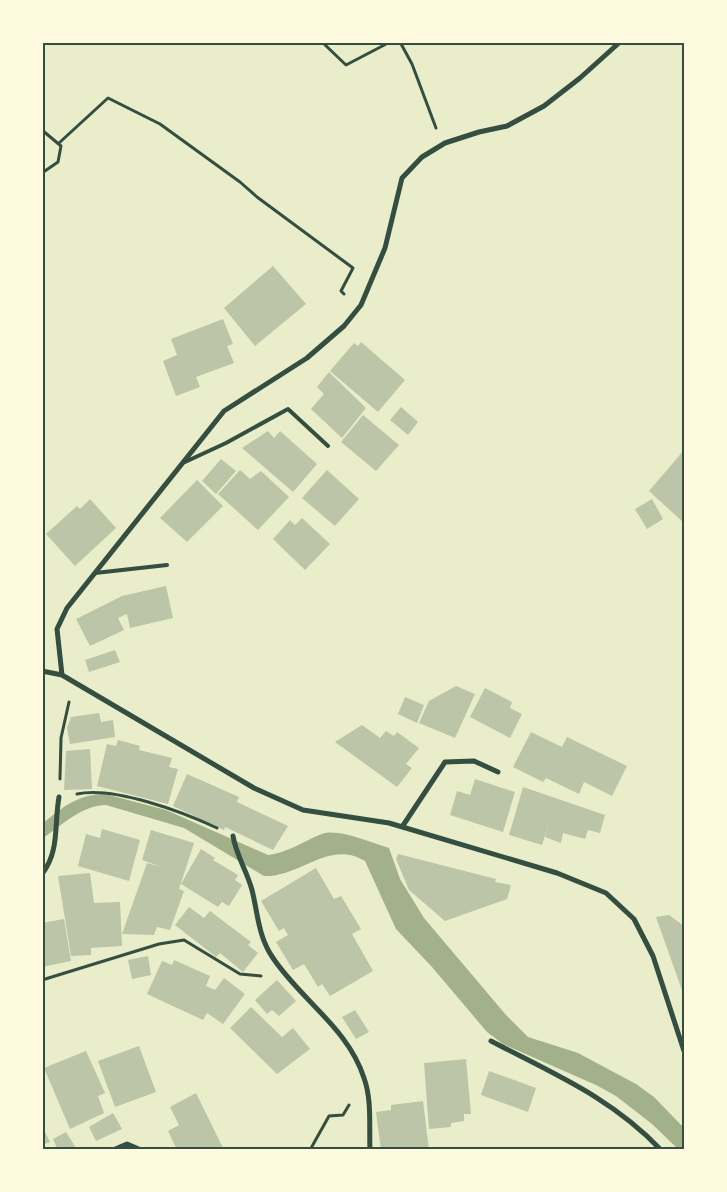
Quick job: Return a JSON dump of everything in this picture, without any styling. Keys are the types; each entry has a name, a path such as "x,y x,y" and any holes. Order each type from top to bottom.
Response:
{"street":[{"path":"62,675 57,629 67,608 224,411 307,358 344,326 357,310 386,248 402,178 422,157 442,145 479,132 507,126 544,106 580,78 620,42"},
{"path":"42,671 62,675 254,788 303,810 402,826 557,873 606,893 634,919 652,956 684,1051"},
{"path":"402,826 445,762 474,761 498,772"},
{"path":"42,874 51,861 59,797"},
{"path":"233,837 252,891 261,937 272,957 287,977 343,1038 357,1061 369,1098 370,1150"},
{"path":"492,1041 600,1097 642,1130 661,1150"},
{"path":"113,1150 126,1144 141,1150"}],"lane":[{"path":"183,462 226,443 288,409 328,446"},
{"path":"95,573 167,565"}],"path":[{"path":"322,42 346,65 390,42"},
{"path":"400,42 412,64 442,145"},
{"path":"59,143 108,98 160,124 353,268 341,291 357,310"},
{"path":"42,130 59,143 61,155 58,162 42,174"},
{"path":"62,675 70,698 61,738 59,797 84,792 105,792 190,815 233,837"},
{"path":"42,980 159,944 184,940 240,974 287,977"},
{"path":"310,1150 329,1116 343,1116 365,1082"}],"shaded area":[{"path":"105,794 166,810 268,855 282,852 322,834 329,833 346,834 389,848 400,879 424,918 506,1015 528,1037 578,1053 636,1084 654,1097 684,1128 684,1149 678,1149 652,1124 616,1096 596,1085 503,1044 487,1032 432,967 396,929 365,861 352,855 339,854 327,856 277,875 264,876 184,828 106,805 89,808 80,812 43,838 43,823 71,802"}],"building":[{"path":"273,266 306,304 255,346 224,308"},
{"path":"223,319 233,344 227,346 234,363 196,377 200,387 176,396 163,361 177,355 171,339"},
{"path":"361,342 405,380 378,412 330,371 354,343 358,346"},
{"path":"329,372 366,408 342,438 311,409 324,394 317,387"},
{"path":"401,407 418,422 408,435 390,420"},
{"path":"363,415 399,445 376,471 341,442"},
{"path":"268,431 274,438 280,431 317,464 293,492 242,448"},
{"path":"684,450 684,523 649,491"},
{"path":"221,459 236,471 216,494 202,481"},
{"path":"240,470 250,479 261,471 289,497 258,530 218,494"},
{"path":"327,470 359,499 335,526 302,498"},
{"path":"197,480 223,506 187,542 160,518"},
{"path":"90,499 116,528 75,566 46,534 77,506 80,509"},
{"path":"652,499 663,519 647,529 635,509"},
{"path":"302,518 330,544 305,570 273,539 290,520 295,525"},
{"path":"166,586 173,618 130,628 127,614 118,618 124,630 90,646 76,619 122,596"},
{"path":"115,650 120,662 89,672 85,660"},
{"path":"456,686 475,694 455,738 419,723 429,701"},
{"path":"485,688 512,702 510,708 522,714 510,738 470,717"},
{"path":"405,697 424,705 417,723 398,714"},
{"path":"99,713 101,722 113,720 115,737 70,744 67,728 71,717"},
{"path":"362,725 380,738 386,731 394,736 397,732 419,748 406,764 412,768 397,787 335,742"},
{"path":"531,732 562,747 567,737 627,766 612,796 584,782 579,794 546,778 543,782 513,767"},
{"path":"118,740 140,746 139,750 172,758 169,767 178,769 168,804 97,786 107,744 116,746"},
{"path":"90,749 92,789 64,790 66,751"},
{"path":"187,774 239,797 237,802 288,826 273,850 225,827 224,830 173,806"},
{"path":"475,779 515,792 503,832 450,815 457,791 470,795"},
{"path":"523,787 605,815 600,833 588,830 585,839 563,833 561,843 545,837 549,823 542,845 509,835"},
{"path":"102,829 140,840 129,881 78,866 86,834 100,838"},
{"path":"151,830 194,843 179,889 184,891 170,930 157,927 154,935 122,934 147,863 162,867 142,860"},
{"path":"201,849 215,858 213,860 238,875 235,880 242,885 229,906 222,902 218,907 181,884"},
{"path":"398,854 496,879 495,882 511,885 507,899 445,921 409,890 396,859"},
{"path":"316,868 334,899 341,896 361,929 352,934 373,971 330,996 322,984 318,987 304,964 293,970 276,942 288,935 284,928 279,931 261,901"},
{"path":"90,873 94,903 120,902 122,946 91,948 91,955 71,956 58,876"},
{"path":"189,907 204,918 210,911 251,942 248,945 258,953 243,972 220,953 216,957 175,925"},
{"path":"669,915 684,926 684,996 656,917"},
{"path":"64,919 71,961 42,967 42,923"},
{"path":"148,956 151,975 132,979 128,960"},
{"path":"174,960 210,976 206,986 215,990 224,978 245,994 223,1024 207,1013 203,1020 147,994 162,961 172,965"},
{"path":"277,980 296,1001 279,1016 272,1010 267,1014 255,1000"},
{"path":"251,1007 282,1037 293,1028 310,1049 277,1074 230,1028"},
{"path":"355,1010 369,1032 356,1039 342,1017"},
{"path":"139,1046 156,1092 115,1107 98,1061"},
{"path":"86,1051 105,1093 98,1096 104,1113 70,1129 44,1068"},
{"path":"466,1059 471,1114 464,1114 464,1121 451,1123 451,1127 429,1129 424,1063"},
{"path":"489,1071 536,1088 528,1112 481,1095"},
{"path":"196,1093 224,1150 177,1150 168,1131 179,1125 170,1107"},
{"path":"423,1101 429,1150 381,1150 376,1112 391,1110 391,1105"},
{"path":"113,1113 122,1129 96,1141 89,1127"},
{"path":"42,1126 50,1142 42,1145"},
{"path":"66,1132 76,1148 58,1150 53,1139"}]}
